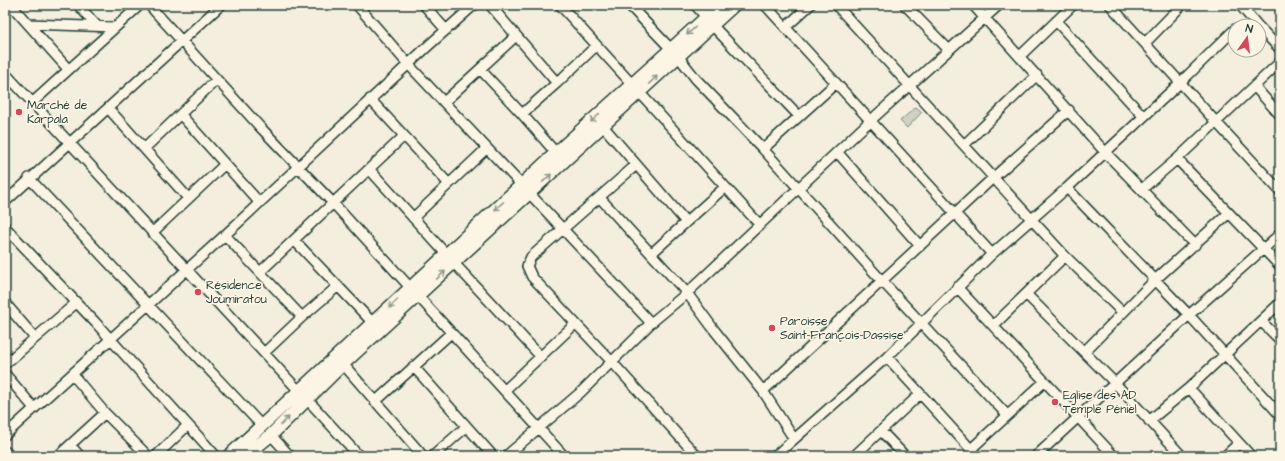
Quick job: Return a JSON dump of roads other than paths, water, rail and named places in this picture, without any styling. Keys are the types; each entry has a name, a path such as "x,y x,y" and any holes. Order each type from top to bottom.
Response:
{"main road":[{"path":"709,21 720,5"},
{"path":"526,189 556,153 636,89 709,21 734,5"},
{"path":"229,456 262,426 342,364 414,292 526,189 603,126 636,89"},
{"path":"245,456 271,435 303,395 373,323 414,292"}],"street":[{"path":"11,5 68,69"},
{"path":"78,5 97,26"},
{"path":"32,103 140,5"},
{"path":"149,5 216,80 297,167 334,204 564,456"},
{"path":"5,202 68,142 108,108 221,5"},
{"path":"357,5 408,64 526,189 562,230 651,323"},
{"path":"424,5 446,30"},
{"path":"5,435 73,375 370,99 474,5"},
{"path":"490,5 557,83"},
{"path":"560,5 760,225"},
{"path":"628,5 800,189 882,282 1007,415"},
{"path":"695,5 799,116"},
{"path":"765,5 870,121 957,213 992,254"},
{"path":"786,27 810,5"},
{"path":"836,5 909,87 994,177 1065,256 1118,308"},
{"path":"905,5 949,50"},
{"path":"973,5 1069,110 1105,152 1195,245"},
{"path":"506,456 581,392 651,323 687,293 800,189 870,121 999,5"},
{"path":"1020,56 1073,5"},
{"path":"1110,5 1280,191"},
{"path":"1240,5 1248,16"},
{"path":"1145,43 1180,6"},
{"path":"1056,21 1143,116"},
{"path":"29,24 115,27"},
{"path":"444,102 516,36"},
{"path":"1267,36 1280,49"},
{"path":"775,456 785,452 794,439 886,356 992,254 1067,188 1181,82 1227,37"},
{"path":"522,114 596,46"},
{"path":"1142,190 1178,159 1280,62"},
{"path":"480,68 556,153"},
{"path":"5,73 188,269 359,456"},
{"path":"964,145 1037,75"},
{"path":"145,148 216,80"},
{"path":"763,149 836,84"},
{"path":"1255,87 1280,114"},
{"path":"370,99 449,184"},
{"path":"108,108 188,198"},
{"path":"763,391 957,213 994,177 1069,110"},
{"path":"181,115 224,165 259,202"},
{"path":"603,126 686,222"},
{"path":"260,272 370,170 404,136"},
{"path":"413,218 486,148"},
{"path":"838,153 920,246"},
{"path":"1178,159 1280,266"},
{"path":"153,232 224,165"},
{"path":"636,165 600,198 530,257 527,266 532,277 612,362 697,456"},
{"path":"370,170 541,357"},
{"path":"29,178 262,426"},
{"path":"652,253 726,187"},
{"path":"1067,188 1189,315 1280,415"},
{"path":"600,198 652,253 687,293 763,391 794,439"},
{"path":"1085,351 1155,280 1229,213"},
{"path":"5,227 110,339 216,456"},
{"path":"1036,456 1189,315 1280,234"},
{"path":"225,235 302,317"},
{"path":"294,240 373,323"},
{"path":"994,325 1027,295 1065,256"},
{"path":"264,353 338,286"},
{"path":"957,287 994,325 1044,382 1114,456"},
{"path":"1027,295 1116,383 1182,456"},
{"path":"5,303 35,338"},
{"path":"5,364 76,303"},
{"path":"1149,421 1189,388 1280,303"},
{"path":"1261,320 1280,340"},
{"path":"505,390 575,324"},
{"path":"376,402 451,333"},
{"path":"886,356 974,453 1007,415 1044,382"},
{"path":"342,364 423,456"},
{"path":"414,367 493,456"},
{"path":"5,374 34,408"},
{"path":"73,375 105,413 148,456"},
{"path":"1189,388 1251,456"},
{"path":"854,456 920,394"},
{"path":"58,456 105,413"},
{"path":"156,456 188,425"},
{"path":"433,456 466,427"},
{"path":"881,431 905,456"},
{"path":"271,435 290,456"},
{"path":"1225,456 1239,443"},
{"path":"70,445 80,456"},
{"path":"5,451 10,456"}],"place":[{"name":"Marché de Karpala","path":"19,112"},
{"name":"Résidence Joumiratou","path":"198,292"},
{"name":"Paroisse Saint-François-Dassise","path":"772,328"},
{"name":"Eglise des AD Temple Péniel","path":"1055,402"}]}
